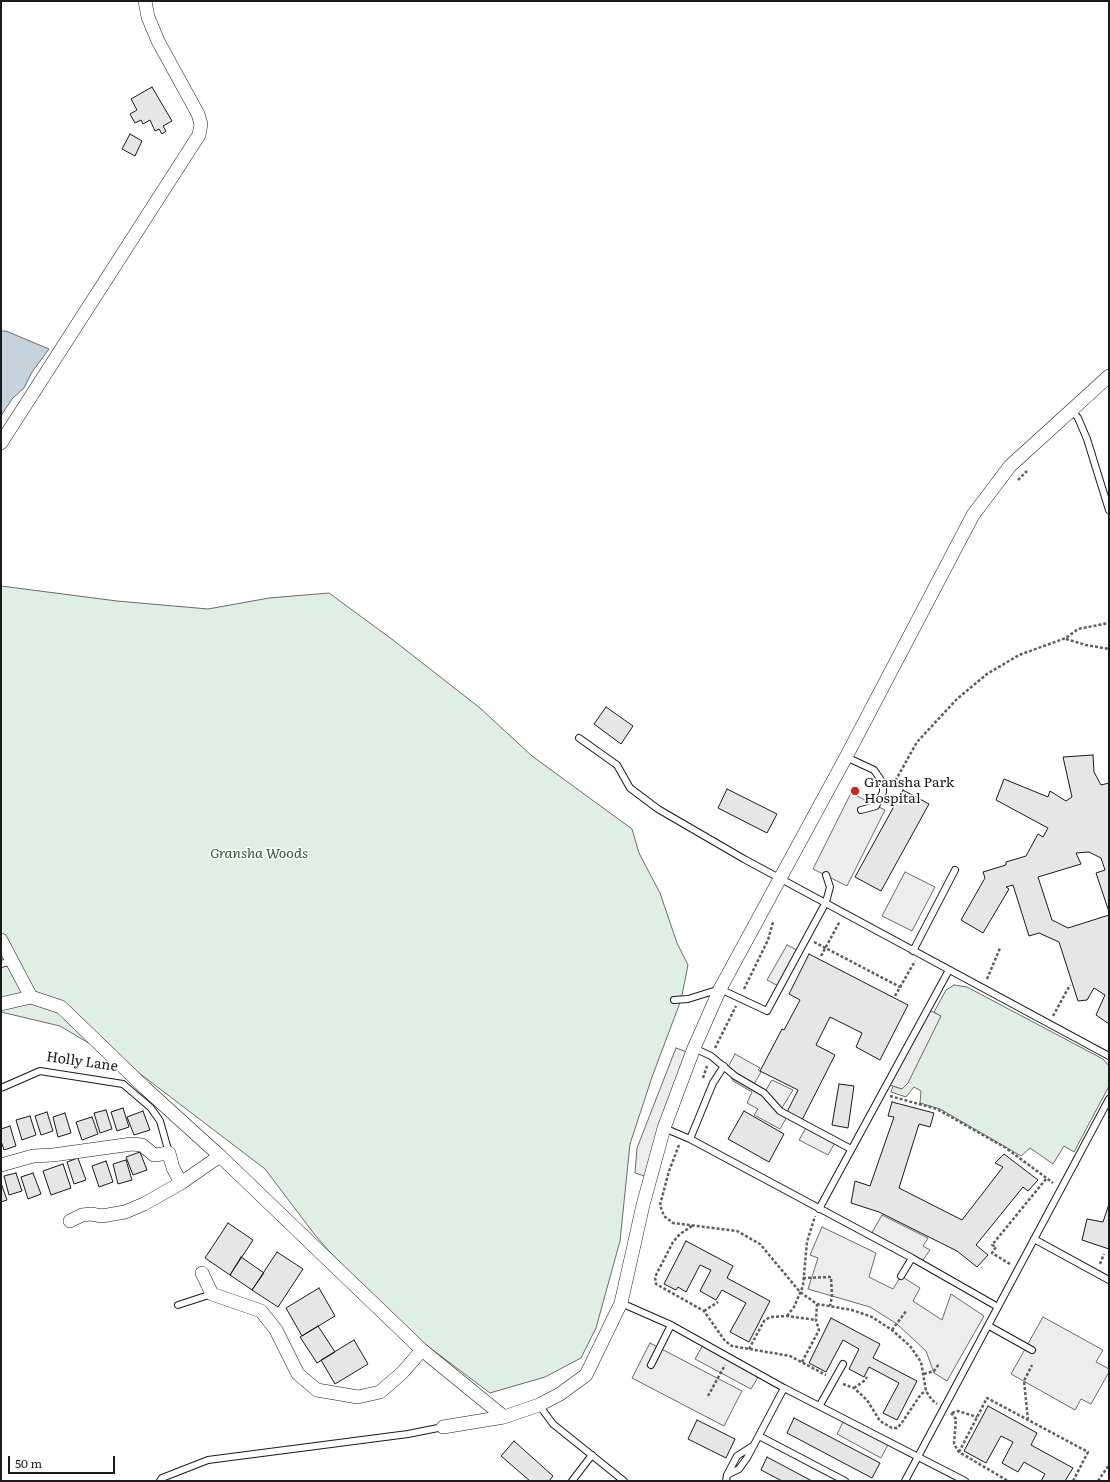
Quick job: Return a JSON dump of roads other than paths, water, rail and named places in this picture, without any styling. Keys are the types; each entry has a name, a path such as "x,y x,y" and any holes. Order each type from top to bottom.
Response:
{"street":[{"path":"1,443 199,135 201,124 198,114 158,41 148,17 145,1"},
{"path":"443,1427 504,1417 539,1405 560,1394 586,1375 621,1303 643,1205 664,1128 694,1048 720,989 846,757 973,515 1010,466 1109,376"},
{"path":"1,940 7,963 31,997"},
{"path":"1,1004 31,997 60,1007 145,1088 220,1156 422,1350 504,1417"},
{"path":"1,1165 33,1156 53,1156 132,1144 142,1144 154,1155 168,1153"},
{"name":"Holly Lane","path":"168,1153 173,1168 181,1183"},
{"path":"70,1221 82,1215 92,1214 102,1216 125,1212 144,1204 181,1183 220,1156"},
{"path":"202,1273 212,1294 261,1311 276,1330 298,1374 317,1390 358,1397 380,1392 402,1373 422,1350"}],"lane":[{"path":"1071,409 1078,418 1087,439 1109,510"},
{"path":"579,738 618,765 630,788 658,809 744,859 1109,1056"},
{"path":"846,757 874,770 883,783 883,792 876,806 861,810"},
{"path":"916,952 956,870"},
{"path":"674,1000 688,999 720,989 767,1011 826,902 830,887 826,876"},
{"path":"819,1209 949,970"},
{"path":"694,1048 711,1056 735,1076 764,1093 780,1112 851,1149"},
{"path":"690,1139 713,1083 724,1066"},
{"name":"Holly Lane","path":"1,1088 40,1071 123,1084 151,1108 160,1121 168,1153"},
{"path":"905,1481 1109,1100"},
{"path":"664,1128 690,1139 912,1258 998,1307"},
{"path":"1034,1239 1109,1280"},
{"path":"901,1276 912,1258"},
{"path":"178,1305 212,1294"},
{"path":"621,1303 671,1324 784,1388 820,1405 965,1481"},
{"path":"651,1365 671,1324"},
{"path":"989,1326 1032,1350"},
{"path":"820,1405 843,1364"},
{"path":"727,1478 740,1469 784,1388"},
{"path":"539,1405 553,1424 624,1481"},
{"path":"160,1481 162,1478 208,1460 408,1434 443,1427"},
{"path":"759,1436 845,1481"},
{"path":"727,1478 737,1456 751,1447"},
{"path":"572,1481 592,1455"}],"place":[{"name":"Gransha Park Hospital","path":"855,791"}],"park label":[{"name":"Gransha Woods","path":"259,854"}]}
